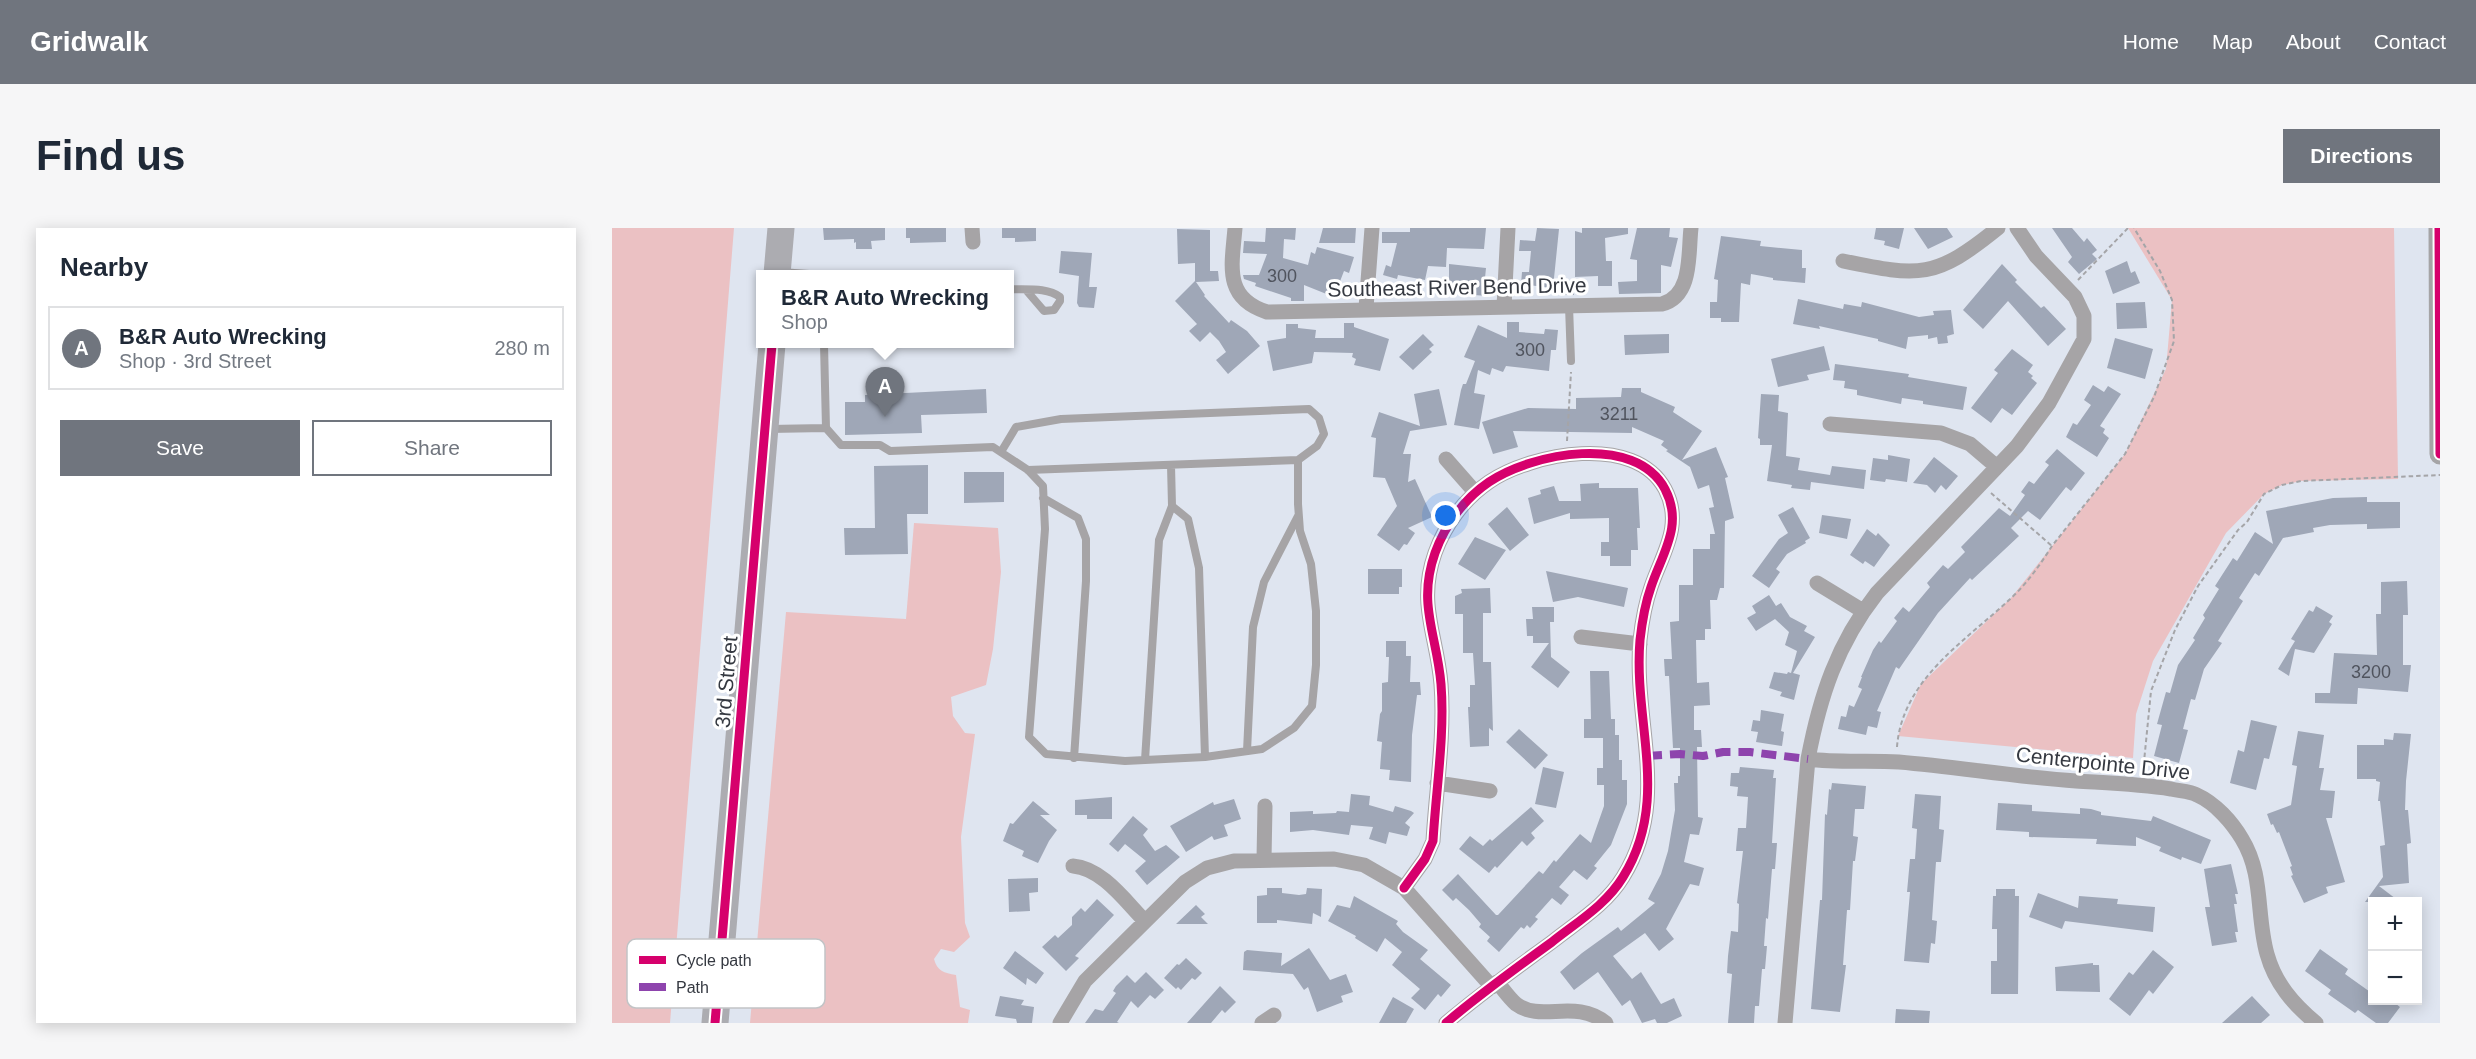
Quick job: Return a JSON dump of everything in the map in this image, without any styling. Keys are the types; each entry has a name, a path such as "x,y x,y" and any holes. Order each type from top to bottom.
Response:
{"highway":[{"path":"777,270 781,228"},
{"name":"3rd Street","path":"722,939 772,348"},
{"name":"3rd Street","path":"715,1023 716,1008"}],"street":[{"name":"Southeast River Bend Drive","path":"1235,228 1233,284 1237,292 1254,308 1266,312 1662,304 1676,298 1685,282 1691,228"},
{"path":"1366,309 1372,228"},
{"path":"1504,307 1508,228"},
{"path":"1843,261 1894,272 1918,272 1943,267 1971,250 1998,228"},
{"path":"1785,1023 1808,759 1815,724 1835,660 1863,611 1931,534 2017,446 2045,409 2074,361 2084,339 2084,316 2075,297 2036,256 2017,228"},
{"path":"2439,228 2440,454"},
{"path":"1830,424 1941,434 1970,444 1997,467"},
{"path":"1404,888 1425,859 1433,841 1441,686 1427,610 1428,580 1440,540 1453,518 1475,492 1513,469 1536,461 1600,454 1632,460 1647,468 1659,480 1670,501 1672,531 1668,548 1650,591 1640,644 1649,790 1644,832 1635,856 1623,877 1601,904 1446,1023"},
{"path":"1446,459 1475,492"},
{"path":"1817,583 1863,611"},
{"path":"1581,637 1640,644"},
{"name":"Centerpointe Drive","path":"1808,759 1896,762 2073,780 2142,784 2196,794 2215,807 2242,838 2258,876 2267,953 2274,972 2284,992 2316,1023"},
{"path":"1437,783 1490,791"},
{"path":"1264,806 1264,859"},
{"path":"1060,1023 1085,981 1144,920 1185,882 1207,868 1233,861 1264,859 1349,861 1364,865 1404,888 1494,984 1516,1004 1527,1009 1577,1010 1586,1012 1606,1023"},
{"path":"1073,866 1091,871 1144,920"}],"lane":[{"path":"1014,289 1026,290"},
{"path":"1569,306 1571,361"},
{"path":"824,348 826,428 841,445 880,445 890,451 993,447 1028,470 1043,486 1045,529 1029,737 1046,754 1074,758 1145,760 1205,757 1262,749 1294,728 1312,706 1316,665 1316,611 1311,564 1300,531 1298,460"},
{"path":"1000,452 1016,427 1061,419 1309,409 1319,418 1324,434 1317,446 1298,460 1028,470"},
{"path":"765,429 826,428"},
{"path":"1145,760 1158,540 1172,506 1171,465"},
{"path":"1043,498 1078,518 1086,539 1086,581 1074,758"},
{"path":"1172,506 1188,519 1199,567 1205,757"},
{"path":"1247,751 1253,627 1264,582 1299,515"}],"path":[{"path":"2067,290 2128,228"},
{"path":"1896,762 1898,736 1903,715 1916,691 1956,646 2011,598 2042,562 2052,546 2125,454 2154,397 2174,341 2172,300 2160,271 2134,228"},
{"path":"1566,456 1571,361"},
{"path":"2142,784 2151,691 2175,630 2198,586 2238,530 2247,522 2264,494 2282,485 2301,481 2440,475"},
{"path":"1981,484 2052,546"}],"shaded area":[{"path":"612,228 734,228 677,939 627,939 627,1008 671,1008 670,1023 612,1023"},
{"path":"2128,228 2394,228 2398,479 2301,481 2282,485 2264,494 2226,533 2153,661 2136,714 2133,758 1898,736 1921,684 2011,598 2125,454 2166,369 2172,300"},
{"path":"914,523 998,528 1001,572 993,649 986,685 951,697 953,716 965,733 975,734 961,837 965,923 970,937 954,952 941,949 934,959 942,971 956,975 960,1007 970,1010 968,1023 750,1023 751,1008 825,1008 825,939 757,939 786,612 906,619"}],"building":[{"path":"823,228 885,228 885,240 871,241 872,249 856,249 854,239 824,240"},
{"path":"906,228 946,228 946,242 910,243 910,238 906,238"},
{"path":"1002,228 1036,228 1036,241 1015,242 1015,238 1002,238"},
{"path":"1266,228 1296,228 1295,240 1284,239 1283,258 1308,265 1311,252 1315,254 1317,247 1354,257 1349,273 1344,271 1334,297 1304,285 1304,301 1291,301 1291,298 1255,286 1256,283 1244,279 1243,275 1259,275 1267,254 1243,253 1244,241 1265,242"},
{"path":"1323,228 1356,228 1355,243 1319,243"},
{"path":"1410,228 1486,228 1484,249 1447,248 1446,267 1428,266 1425,280 1398,275 1397,279 1383,275 1386,265 1391,267 1397,243 1382,243 1382,232 1410,232"},
{"path":"1537,228 1559,229 1553,288 1521,284 1522,272 1529,272 1531,251 1519,251 1520,240 1535,241"},
{"path":"1582,228 1628,228 1628,234 1605,238 1606,261 1612,261 1612,286 1598,286 1598,276 1575,277 1575,231 1582,233"},
{"path":"1637,228 1670,228 1669,237 1678,238 1671,267 1661,265 1661,293 1619,294 1618,282 1637,281 1637,260 1630,259"},
{"path":"1876,228 1904,228 1899,249 1884,245 1885,241 1874,239"},
{"path":"1914,228 1947,228 1953,237 1928,249"},
{"path":"2052,228 2072,228 2084,242 2087,238 2097,250 2092,254 2097,259 2079,274 2068,262 2072,257"},
{"path":"1177,229 1210,230 1210,271 1218,271 1219,281 1196,282 1204,296 1229,323 1231,320 1247,331 1260,346 1228,374 1216,360 1226,352 1219,341 1210,332 1200,342 1189,331 1197,324 1175,301 1195,281 1195,263 1178,264"},
{"path":"1721,236 1761,241 1760,246 1802,250 1802,268 1806,268 1805,283 1773,280 1773,278 1751,274 1750,285 1741,283 1739,322 1721,322 1721,318 1710,318 1710,302 1717,302 1718,280 1714,279"},
{"path":"1061,251 1092,253 1089,287 1097,287 1094,308 1079,307 1077,303 1079,276 1059,273"},
{"path":"2127,261 2131,273 2135,271 2140,283 2113,294 2105,271"},
{"path":"1449,264 1486,268 1487,296 1449,293"},
{"path":"2002,264 2017,280 2015,282 2041,308 2044,306 2066,329 2048,346 2008,301 1983,329 1963,310"},
{"path":"1562,283 1574,283 1574,295 1562,295"},
{"path":"1798,299 1843,309 1844,304 1861,307 1862,302 1919,317 1934,315 1933,311 1951,310 1954,334 1947,336 1948,343 1938,344 1937,337 1928,339 1928,335 1908,337 1906,349 1878,341 1878,339 1819,326 1820,329 1793,324"},
{"path":"2145,302 2147,328 2117,329 2116,303"},
{"path":"1507,322 1519,322 1519,332 1544,334 1545,329 1558,330 1556,350 1551,350 1549,371 1506,366 1503,372 1492,368 1490,375 1478,370 1474,393 1485,395 1479,429 1454,425 1461,390 1463,384 1466,384 1475,361 1464,357 1478,325 1507,338"},
{"path":"1344,323 1354,323 1354,327 1389,339 1380,371 1354,365 1356,359 1352,357 1353,353 1314,352 1312,363 1273,371 1267,341 1286,338 1286,324 1298,324 1298,328 1316,330 1315,338 1344,338"},
{"path":"1423,334 1434,345 1429,349 1432,352 1413,370 1399,357"},
{"path":"1669,334 1669,353 1625,355 1624,335"},
{"path":"2115,338 2153,349 2145,379 2107,368"},
{"path":"1824,346 1830,370 1807,375 1809,380 1778,387 1771,359"},
{"path":"2012,349 2033,365 2028,372 2037,383 2012,415 2002,408 1991,423 1971,408 1998,373 1994,370"},
{"path":"1835,364 1909,374 1908,377 1967,387 1963,410 1923,404 1923,401 1902,398 1901,404 1857,395 1857,390 1844,388 1845,381 1833,380"},
{"path":"2093,385 2104,392 2108,386 2121,394 2100,426 2105,429 2103,433 2109,438 2097,457 2066,437 2073,423 2077,425 2091,405 2084,400"},
{"path":"1622,388 1641,388 1641,392 1675,407 1673,412 1702,431 1682,460 1716,447 1728,477 1725,478 1734,518 1725,521 1724,588 1720,588 1717,600 1710,600 1711,629 1705,629 1705,640 1696,640 1697,683 1709,682 1710,705 1694,706 1694,730 1701,730 1702,747 1697,747 1698,817 1703,818 1699,835 1690,834 1684,862 1704,868 1699,886 1690,884 1666,929 1674,939 1659,951 1645,933 1613,956 1632,979 1641,972 1661,1004 1674,998 1682,1016 1667,1023 1657,1023 1655,1019 1642,1023 1630,1000 1622,1006 1598,972 1574,990 1560,972 1618,927 1621,931 1655,903 1648,899 1661,874 1668,851 1675,810 1674,783 1678,783 1678,776 1680,776 1680,748 1673,748 1669,676 1665,676 1664,659 1672,659 1670,622 1679,621 1679,585 1693,585 1693,549 1710,549 1710,534 1715,534 1709,508 1714,507 1709,485 1698,489 1690,467 1666,451 1668,450 1661,445 1664,441 1632,427 1632,433 1513,431 1518,447 1493,454 1482,422 1528,408 1576,409 1576,398 1621,397"},
{"path":"986,389 987,413 921,415 922,433 845,435 845,402 865,402 865,395"},
{"path":"1439,389 1447,425 1410,431 1403,454 1411,454 1408,482 1415,479 1432,517 1408,528 1415,533 1407,545 1404,544 1399,551 1377,535 1397,506 1385,478 1373,477 1376,438 1371,437 1379,412 1420,426 1414,394"},
{"path":"1761,394 1779,395 1778,411 1788,413 1786,456 1800,458 1798,470 1830,475 1832,466 1866,470 1864,489 1811,482 1810,490 1791,488 1792,485 1767,481 1772,445 1760,445 1758,438"},
{"path":"2057,449 2085,473 2071,491 2066,487 2040,520 2028,511 2011,528 2019,536 1972,580 1970,578 1938,613 1899,669 1896,667 1877,711 1881,712 1877,728 1868,726 1866,735 1838,729 1841,716 1846,717 1849,705 1854,707 1862,689 1858,687 1861,677 1873,650 1897,621 1894,618 1903,607 1909,612 1930,587 1927,583 1943,565 1948,569 1965,552 1961,547 1999,508 2010,516 2025,495 2021,492 2029,481 2034,484 2049,465 2045,462"},
{"path":"1888,455 1910,459 1907,482 1886,479 1885,482 1870,480 1873,458 1888,460"},
{"path":"1934,457 1958,476 1946,490 1941,485 1935,493 1927,485 1913,483"},
{"path":"928,465 928,514 907,514 908,554 845,555 844,528 875,528 874,466"},
{"path":"964,472 1004,472 1004,502 964,503"},
{"path":"1599,483 1599,488 1638,488 1640,528 1637,528 1638,550 1631,550 1631,566 1610,566 1610,556 1601,556 1601,542 1609,542 1609,518 1570,519 1570,513 1534,524 1528,498 1541,494 1540,490 1554,486 1559,501 1581,501 1580,484"},
{"path":"2367,497 2367,502 2400,502 2400,528 2367,529 2367,524 2330,525 2313,528 2314,532 2283,538 2259,576 2255,573 2239,598 2243,601 2218,641 2222,643 2204,669 2195,700 2191,699 2183,729 2188,730 2179,763 2154,756 2162,725 2157,724 2166,692 2170,693 2178,665 2195,640 2193,638 2205,618 2203,615 2219,589 2215,586 2233,558 2237,561 2255,532 2273,544 2266,511 2333,498"},
{"path":"1507,507 1529,535 1510,551 1488,524"},
{"path":"1793,507 1810,538 1805,541 1806,543 1787,554 1776,569 1780,572 1769,588 1752,576 1779,539 1788,533 1778,515"},
{"path":"1822,515 1851,519 1847,539 1819,533"},
{"path":"1867,529 1876,536 1878,533 1890,545 1874,567 1865,561 1863,564 1850,555"},
{"path":"1475,537 1506,550 1485,580 1458,564"},
{"path":"1368,569 1402,569 1402,587 1399,587 1399,594 1368,594"},
{"path":"1546,571 1628,588 1624,607 1578,597 1553,602"},
{"path":"2407,581 2408,615 2403,615 2403,665 2411,665 2408,692 2358,688 2357,704 2315,703 2315,693 2330,693 2334,653 2377,655 2376,614 2381,614 2381,582"},
{"path":"1490,588 1491,613 1483,613 1483,662 1491,662 1493,731 1489,728 1489,746 1470,747 1468,707 1470,707 1470,685 1475,685 1473,653 1463,653 1463,614 1455,614 1455,596 1462,593 1461,589"},
{"path":"1769,595 1776,606 1781,603 1790,617 1807,626 1804,631 1815,637 1793,673 1800,675 1794,700 1780,696 1782,692 1769,688 1774,672 1791,673 1797,651 1785,645 1789,632 1775,619 1756,631 1747,618 1756,613 1752,606"},
{"path":"2316,606 2333,616 2329,622 2332,624 2314,653 2295,649 2289,676 2278,669 2295,641 2291,639 2309,610 2313,612"},
{"path":"1532,607 1554,607 1554,622 1550,622 1551,657 1570,672 1558,688 1531,667 1549,643 1533,643 1533,636 1527,636 1526,619 1533,619"},
{"path":"1386,641 1406,641 1406,656 1411,656 1410,682 1420,682 1421,695 1417,695 1412,735 1411,782 1389,780 1390,770 1380,769 1382,742 1377,741 1382,711 1382,683 1388,682 1389,657 1386,657"},
{"path":"1590,671 1609,671 1611,719 1615,719 1615,735 1619,735 1619,760 1622,760 1622,780 1627,780 1627,804 1611,845 1594,866 1597,868 1587,880 1574,870 1559,887 1569,895 1561,905 1552,898 1535,917 1538,919 1530,928 1527,925 1524,929 1521,927 1499,952 1487,941 1490,937 1479,927 1481,924 1469,910 1456,898 1453,901 1442,890 1458,874 1498,915 1539,871 1543,874 1554,860 1556,862 1580,834 1591,843 1604,806 1604,785 1597,785 1597,768 1603,768 1603,738 1584,738 1584,719 1591,719"},
{"path":"1761,710 1784,714 1781,731 1784,732 1782,746 1756,742 1758,732 1751,731 1753,720 1760,721"},
{"path":"2251,720 2277,726 2269,759 2264,758 2256,790 2230,783 2238,750 2244,752"},
{"path":"1519,729 1548,755 1535,769 1506,742"},
{"path":"2298,731 2324,735 2319,768 2324,768 2320,790 2335,791 2332,818 2326,818 2345,882 2326,887 2328,893 2304,903 2291,876 2293,875 2290,867 2292,866 2279,832 2277,833 2273,824 2271,825 2267,814 2291,805 2297,766 2292,765"},
{"path":"2394,733 2411,734 2405,810 2408,810 2411,843 2407,844 2409,883 2379,886 2393,897 2369,897 2383,877 2380,846 2385,845 2380,801 2378,801 2380,782 2376,779 2357,779 2357,745 2384,745 2384,739 2393,740"},
{"path":"1543,767 1564,772 1556,808 1535,804"},
{"path":"1740,767 1774,770 1773,778 1776,778 1772,843 1777,843 1775,869 1772,869 1768,919 1766,918 1765,969 1762,969 1759,1006 1755,1006 1754,1023 1728,1023 1732,974 1727,973 1728,956 1731,931 1738,932 1739,904 1737,903 1743,851 1736,851 1738,828 1746,828 1748,797 1737,796 1738,787 1730,786 1731,773 1739,773"},
{"path":"1832,783 1866,786 1864,809 1855,809 1853,836 1858,837 1855,861 1853,861 1850,910 1847,910 1843,965 1846,965 1840,1012 1811,1009 1820,900 1822,900 1825,814 1827,815 1829,789 1831,790"},
{"path":"1351,794 1370,796 1369,805 1393,812 1395,806 1414,813 1405,823 1410,827 1407,836 1389,832 1386,844 1369,839 1373,827 1351,825 1349,835 1313,830 1290,832 1290,812 1313,811 1313,814 1349,812"},
{"path":"1915,794 1941,796 1939,829 1944,830 1941,862 1936,862 1932,920 1937,921 1935,944 1931,943 1929,963 1904,961 1910,892 1907,892 1910,859 1915,859 1917,829 1912,828"},
{"path":"1112,797 1112,819 1087,819 1087,815 1075,815 1075,800"},
{"path":"1234,799 1241,819 1224,825 1228,836 1214,840 1212,836 1186,852 1170,826 1213,802 1214,805"},
{"path":"1033,801 1050,815 1040,815 1057,830 1038,863 1022,856 1024,851 1003,841 1010,823 1013,824"},
{"path":"1998,803 2032,805 2032,811 2080,814 2080,808 2091,809 2101,812 2101,815 2151,821 2153,816 2211,840 2201,864 2182,857 2181,860 2159,851 2161,847 2136,837 2136,846 2096,844 2097,839 2029,837 2029,832 1996,830"},
{"path":"1531,807 1544,821 1531,833 1535,838 1527,846 1522,841 1497,868 1495,866 1489,873 1459,849 1470,836 1483,846 1490,839 1492,841"},
{"path":"1133,816 1148,829 1143,835 1155,851 1166,845 1180,857 1147,885 1135,871 1146,861 1125,844 1118,852 1109,844"},
{"path":"2231,864 2238,894 2235,894 2237,904 2234,904 2237,942 2212,946 2205,907 2210,907 2204,869"},
{"path":"1038,878 1038,892 1029,893 1030,911 1009,912 1008,879"},
{"path":"1267,888 1282,888 1282,893 1299,895 1306,894 1307,888 1322,889 1321,917 1313,913 1312,924 1277,920 1277,923 1257,923 1257,896 1267,895"},
{"path":"1996,889 2015,889 2015,896 2019,896 2018,994 1991,994 1991,961 1997,961 1997,929 1992,929 1993,896 1996,896"},
{"path":"2038,893 2078,908 2079,896 2118,899 2117,904 2155,907 2153,932 2065,921 2062,929 2029,917"},
{"path":"1354,896 1398,921 1396,924 1403,932 1428,950 1420,959 1451,985 1441,997 1438,994 1425,1010 1411,998 1420,989 1392,965 1402,952 1385,938 1377,952 1355,938 1356,936 1328,921 1337,905 1350,908"},
{"path":"1097,899 1114,915 1075,956 1079,958 1066,971 1042,947 1055,935 1058,938 1072,925 1072,917 1081,908 1085,912"},
{"path":"1196,905 1205,914 1201,917 1208,924 1176,924"},
{"path":"1309,948 1330,980 1346,974 1353,992 1341,996 1343,1002 1317,1012 1308,987 1304,990 1293,974 1243,970 1244,952 1247,950 1282,953 1281,966"},
{"path":"2320,949 2348,969 2345,974 2368,990 2368,1005 2397,1005 2400,1007 2388,1023 2376,1023 2358,1010 2355,1013 2328,994 2331,990 2305,971"},
{"path":"2153,950 2174,967 2153,994 2149,990 2130,1016 2109,999 2129,972 2133,975"},
{"path":"1015,951 1044,973 1036,984 1027,978 1026,985 1003,968"},
{"path":"1186,958 1202,973 1195,980 1192,978 1181,990 1178,987 1176,989 1164,978"},
{"path":"2093,963 2093,965 2099,965 2100,992 2056,991 2055,967"},
{"path":"1146,972 1164,990 1155,999 1150,995 1138,1008 1131,1001 1117,1022 1119,1023 1085,1023 1095,1009 1103,1011 1116,993 1113,991 1116,986 1127,975 1135,983"},
{"path":"1220,986 1236,1002 1225,1013 1222,1010 1211,1023 1187,1023"},
{"path":"1000,996 1024,1000 1021,1005 1034,1007 1032,1023 1017,1023 1016,1019 995,1016"},
{"path":"2252,996 2270,1015 2261,1023 2222,1023"},
{"path":"1393,997 1414,1009 1406,1023 1379,1023"},
{"path":"1896,1009 1930,1011 1929,1023 1895,1023"}],"marked path":[{"path":"1647,756 1680,754 1703,756 1723,752 1750,752 1808,759"}],"cycle path":[{"path":"2439,228 2440,454"},
{"path":"722,939 772,348"},
{"path":"1404,888 1425,859 1433,841 1442,703 1439,666 1428,604 1428,588 1435,553 1444,532 1456,513 1471,496 1489,482 1530,463 1582,454 1607,455 1631,460 1651,471 1665,489 1670,502 1672,527 1647,600 1640,640 1639,671 1648,790 1645,819 1637,848 1623,877 1600,905 1446,1023"},
{"path":"715,1023 716,1008"}],"place":[{"name":"B&R Auto Wrecking","path":"885,417"}]}
